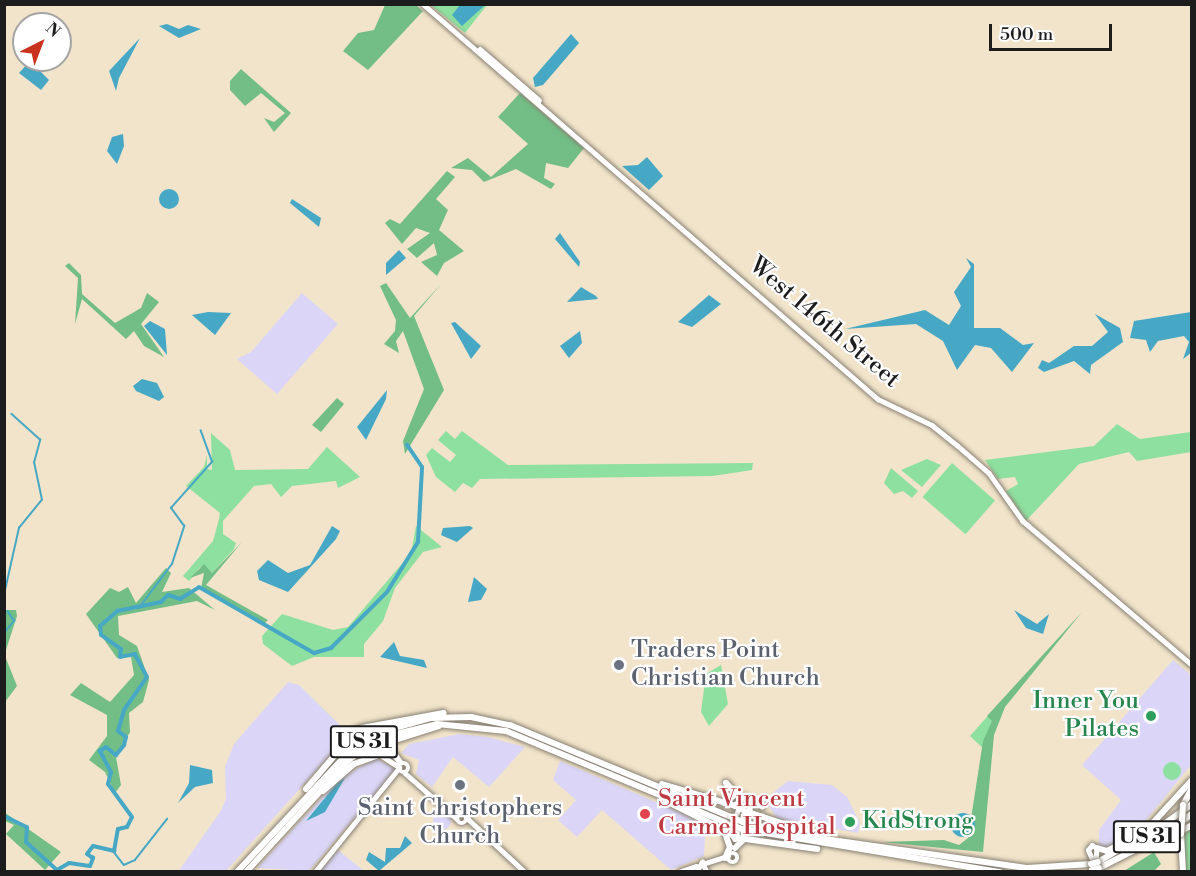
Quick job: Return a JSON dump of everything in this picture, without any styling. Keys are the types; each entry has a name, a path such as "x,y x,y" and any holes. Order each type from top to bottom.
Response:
{"highway":[{"path":"362,728 429,714 480,718"},
{"name":"US 31","path":"246,872 336,763 368,739 424,719 480,718 743,826 857,850 1000,872"},
{"path":"280,829 354,764 384,753 393,740 449,723"},
{"name":"US 31","path":"237,872 361,752 402,731 449,723 506,731 620,774"},
{"path":"280,829 354,733"},
{"path":"393,740 390,752 401,765"},
{"path":"620,774 735,807 744,797"},
{"path":"620,774 730,834"},
{"path":"1095,868 1136,840 1191,779"},
{"path":"714,802 735,798 735,788 726,783"},
{"path":"1183,871 1181,834 1183,806 1191,788"},
{"path":"757,819 748,812 748,802 762,806"},
{"path":"1094,852 1107,851 1126,842 1169,804"},
{"name":"US 31","path":"1095,868 1162,828 1191,804"},
{"path":"745,811 757,819 871,845"},
{"name":"US 31","path":"743,826 1033,869 1095,868 1166,834 1191,814"},
{"path":"716,825 729,838 728,857"},
{"path":"1095,868 1191,825"},
{"path":"738,838 857,850"},
{"path":"735,852 740,840 757,840"}],"main road":[{"name":"West 146th Street","path":"423,4 585,143"},
{"name":"West 146th Street","path":"428,4 878,399 950,439 988,473 1011,508 1191,665"},
{"path":"354,733 362,728 365,738"},
{"path":"354,733 365,738 401,765 461,824 520,872"},
{"path":"376,746 384,753"},
{"path":"401,765 406,772 462,813 525,872"},
{"path":"315,872 394,780 401,765"},
{"path":"394,780 406,772"},
{"path":"706,863 707,871 728,857 735,852 745,811 735,807 728,857"},
{"path":"457,819 462,813"},
{"path":"461,824 467,818"},
{"path":"730,834 738,838"},
{"path":"680,872 694,870 735,852"},
{"path":"1094,852 1095,868"}],"shaded area":[{"path":"302,293 338,324 277,394 237,359 251,352"},
{"path":"1173,660 1191,675 1191,765 1147,819 1105,849 1099,845 1099,830 1121,800 1082,765"},
{"path":"288,682 299,685 349,734 226,871 178,872 220,812 226,799 225,767 234,744"},
{"path":"459,734 488,737 525,747 489,787 453,757 432,787 416,774 419,760 401,753 409,744"},
{"path":"375,758 396,769 309,871 257,868 338,780"},
{"name":"Saint Vincent Carmel Hospital","path":"560,761 693,818 705,837 704,856 671,870 602,810 577,837 558,820 576,800 553,780"},
{"path":"788,781 832,785 847,797 860,823 858,833 778,819 764,800"},
{"path":"438,812 446,812 451,817 449,828 438,830 433,825 433,817"},
{"path":"338,850 364,871 320,871"}],"green space":[{"path":"385,5 416,5 423,11 368,70 343,51 358,33 374,30"},
{"path":"431,5 487,5 465,33"},
{"path":"241,69 291,113 274,132 264,118 274,122 285,113 261,93 245,106 230,90 230,81"},
{"path":"520,93 584,148 568,168 546,163 544,178 555,184 551,189 516,169 484,182 472,170 451,168 468,158 491,177 528,144 498,117"},
{"path":"447,171 455,177 436,199 448,210 439,230 464,251 444,263 437,276 421,262 437,255 434,243 417,258 407,249 430,233 416,228 402,244 385,223 390,219 400,224"},
{"path":"69,263 81,275 82,294 115,323 141,308 147,293 159,302 141,324 164,357 144,346 134,331 126,339 82,299 75,324 78,278 65,266"},
{"path":"386,283 410,318 442,283 414,316 444,390 405,454 403,441 424,389 403,331 396,341 399,353 384,344 395,331 396,320 380,286"},
{"path":"337,398 344,404 321,432 312,425"},
{"path":"1117,424 1140,439 1191,432 1191,452 1137,461 1129,452 1079,464 1026,521 1006,491 1018,484 1015,477 998,479 985,460 1094,446"},
{"path":"446,431 455,439 462,431 508,465 753,463 752,470 713,476 480,479 472,488 463,483 455,492 436,477 426,455 432,448 450,462 456,455 438,440"},
{"path":"211,433 230,450 235,470 308,469 327,447 360,477 338,488 336,481 292,486 281,497 271,484 254,486 223,521 223,534 236,543 234,549 211,574 200,567 189,581 183,576 213,541 220,513 186,486 204,467 207,455 207,469 212,470"},
{"path":"927,459 941,465 922,487 901,470"},
{"path":"952,463 995,500 965,534 922,497"},
{"path":"891,468 918,491 912,498 903,491 894,494 884,483"},
{"path":"416,526 442,547 423,552 395,588 383,621 364,644 364,657 314,657 292,666 263,644 262,636 282,614 333,630 348,627 411,553"},
{"path":"242,542 206,585 268,620 263,625 201,589 204,573 190,578 204,564 212,573"},
{"path":"166,568 171,573 162,592 189,588 215,610 197,601 118,616 119,635 137,646 149,680 143,702 129,713 130,732 116,757 121,785 115,793 105,772 89,760 107,736 107,715 70,695 81,683 110,702 134,675 131,657 117,658 86,614 110,588 119,592 128,587 136,603"},
{"path":"5,610 16,610 17,616 5,653"},
{"path":"1082,612 1005,707 994,735 983,852 882,842 944,840 959,845 968,838 983,741 992,721 987,716"},
{"path":"5,656 17,686 4,702"},
{"path":"721,665 728,704 709,726 701,712 706,674"},
{"path":"1001,701 986,751 970,736"},
{"path":"1172,762 1178,765 1181,771 1178,777 1172,780 1166,777 1163,771 1166,765"},
{"path":"4,812 61,852 45,870 6,834 14,825 5,821"},
{"path":"1191,827 1191,871 1184,871 1183,832"},
{"path":"1154,852 1161,864 1154,871 1124,871"}],"water":[{"path":"484,4 484,6 462,26 452,15 460,5"},
{"path":"167,24 179,29 188,25 201,29 179,38 159,26"},
{"path":"571,34 579,43 543,85 535,87 533,78"},
{"path":"140,38 119,78 116,91 109,71"},
{"path":"41,72 49,80 41,90 19,73"},
{"path":"123,134 124,146 117,164 107,151 112,137"},
{"path":"647,157 663,176 649,190 622,166 638,165"},
{"path":"169,189 176,192 179,199 176,206 169,209 162,206 159,199 162,192"},
{"path":"292,199 321,218 319,227 290,203"},
{"path":"560,233 580,262 579,267 555,239"},
{"path":"399,250 406,258 386,275 386,263"},
{"path":"966,258 974,264 974,328 1000,328 1023,345 1034,343 1012,372 991,348 975,345 957,370 943,341 916,324 845,329 925,310 949,325 961,306 954,292 971,267"},
{"path":"581,287 596,296 598,299 567,302"},
{"path":"709,295 721,304 692,327 678,322"},
{"path":"208,312 231,313 215,335 192,315"},
{"path":"1191,312 1191,353 1183,359 1189,342 1184,336 1158,341 1150,352 1146,340 1130,338 1134,321"},
{"path":"1095,314 1120,328 1123,342 1091,365 1090,374 1074,361 1044,372 1038,368 1042,360 1049,363 1074,346 1092,346 1108,332"},
{"path":"150,321 165,329 167,355 144,326"},
{"path":"455,322 481,346 471,359 451,323"},
{"path":"580,331 582,343 569,358 560,346"},
{"path":"142,379 157,383 164,397 159,401 136,391 133,386"},
{"path":"387,390 386,399 366,440 357,427"},
{"path":"332,526 340,531 336,539 288,592 259,580 257,571 268,560 288,573 310,565"},
{"path":"470,526 473,528 457,542 441,535 443,528"},
{"path":"474,577 487,589 481,600 468,602"},
{"path":"1014,610 1037,624 1049,614 1043,634 1026,628"},
{"path":"394,642 400,656 424,660 427,668 380,657"},
{"path":"190,765 212,770 213,783 195,787 178,803 189,783"},
{"path":"345,778 325,812 306,821 338,782"},
{"path":"963,813 971,817 975,825 971,833 963,837 955,833 951,825 955,817"},
{"path":"405,836 412,843 379,871 366,860 369,852 385,862 386,848 400,848"}],"waterway":[{"path":"4,595 19,528 42,500 34,463 40,440 12,415"},
{"path":"139,608 172,564 184,526 171,508 212,462 201,431"},
{"path":"4,816 27,827 26,842 57,870 69,863 90,866 93,858 87,854 93,846 114,851 118,829 127,827 132,817 108,784 111,772 100,751 106,747 116,755 124,745 126,737 118,731 124,710 147,677 135,654 120,657 121,649 101,635 100,626 117,611 161,602 168,595 180,599 199,587 314,653 331,648 387,592 418,542 422,467 407,445"},
{"path":"4,633 14,621 8,612"},
{"path":"4,768 4,777"},
{"path":"114,852 124,865 135,860 167,819"}],"place":[{"name":"Traders Point Christian Church","path":"619,665"},
{"name":"Inner You Pilates","path":"1151,716"},
{"name":"Saint Christophers Church","path":"460,785"},
{"name":"Saint Vincent Carmel Hospital","path":"645,814"},
{"name":"KidStrong","path":"850,822"}]}
